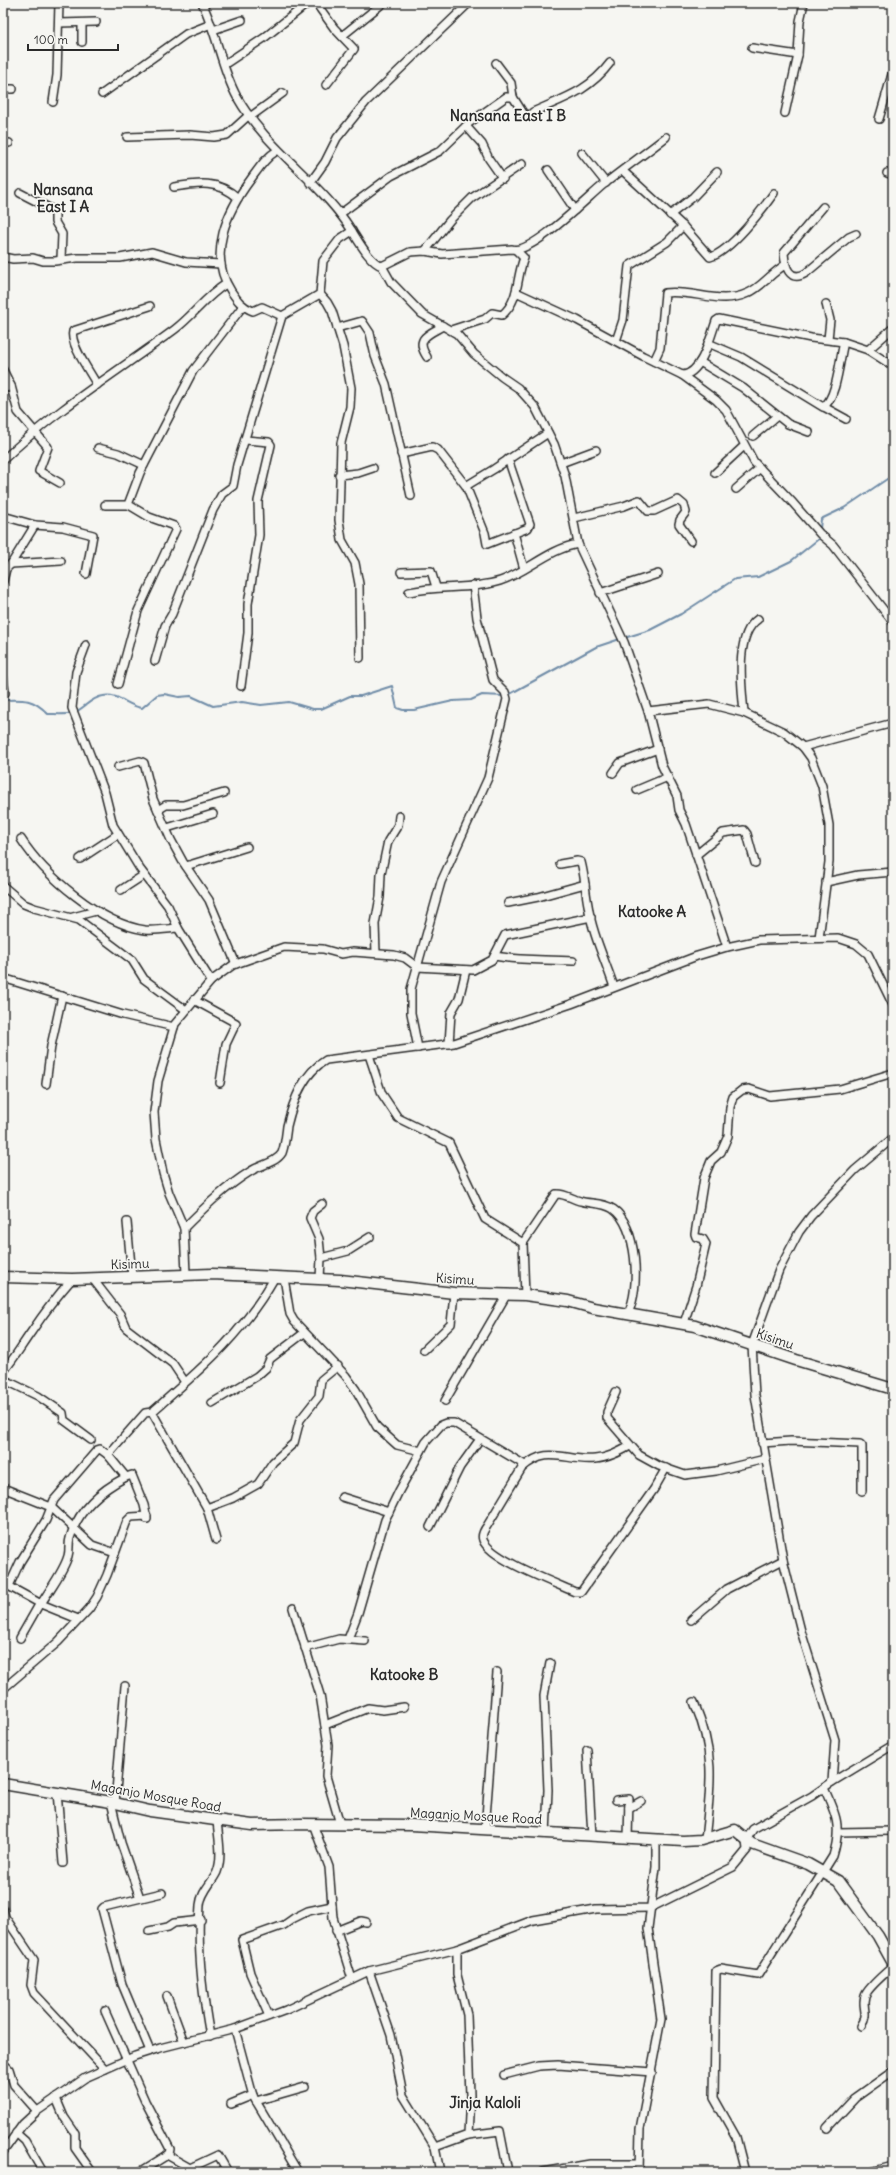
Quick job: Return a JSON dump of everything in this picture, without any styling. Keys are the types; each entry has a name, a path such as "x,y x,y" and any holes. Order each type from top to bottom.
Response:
{"street":[{"path":"53,102 57,85 59,3"},
{"path":"202,3 236,95 250,116 278,150 340,214 377,265 382,266 391,282 418,310 429,319 457,334 480,359 518,388 535,407 561,463 574,518 578,544 622,639 648,711 662,766 677,796 679,810 686,824 727,947"},
{"path":"225,64 264,38 308,3"},
{"path":"316,3 354,50 326,85"},
{"path":"342,36 383,3"},
{"path":"310,182 325,162 337,138 372,95 469,3"},
{"path":"785,113 798,55 800,21 804,3"},
{"path":"102,94 181,37 212,27 242,20"},
{"path":"82,22 82,42"},
{"path":"59,23 96,22"},
{"path":"752,48 798,55"},
{"path":"496,63 511,84 513,98 525,116 529,116 533,112 582,91 599,77 610,63"},
{"path":"879,119 893,71"},
{"path":"3,89 13,89"},
{"path":"126,137 214,137 227,135 282,93"},
{"path":"340,214 391,176 437,153 466,126 506,98 513,98"},
{"path":"466,126 482,144 489,159 503,179"},
{"path":"517,251 526,248 553,229 606,183 666,137"},
{"path":"278,150 260,166 232,208 222,234 221,264 226,284 243,306 253,311 262,307 282,316"},
{"path":"582,153 606,183"},
{"path":"425,251 450,220 472,198 487,186 503,179 522,164"},
{"path":"548,170 575,210"},
{"path":"623,171 683,226 711,257 719,252 753,220 774,193"},
{"path":"670,215 693,197 717,172"},
{"path":"174,187 218,185 228,189 238,198"},
{"path":"20,193 54,211 55,222 62,234 61,259"},
{"path":"823,207 784,253 785,265 794,276 799,277 806,273 849,237 856,234"},
{"path":"616,341 623,320 629,266 663,245 683,226"},
{"path":"352,231 340,239 323,261 320,294 330,306 337,328 352,393 341,443 339,475 340,535 355,563 359,584 360,658"},
{"path":"382,266 410,252 425,251 442,254 512,249 517,251 524,258 516,292 510,307 502,315 492,313 485,319 452,330"},
{"path":"3,257 13,259 33,258 43,261 61,259 120,258 152,252 186,262 221,264"},
{"path":"654,361 660,348 665,294 688,294 721,299 734,298 760,286 785,265"},
{"path":"3,460 36,432 98,385 184,323 205,300 226,284"},
{"path":"516,292 577,320 682,375 716,400 726,410 744,446 760,468 822,536 841,554 893,622"},
{"path":"155,661 164,626 172,614 213,510 222,494 233,486 237,465 282,316 320,294"},
{"path":"826,304 830,320 828,339"},
{"path":"98,385 81,358 72,337 72,331 150,306"},
{"path":"130,505 144,465 193,370 243,306"},
{"path":"682,375 693,372 700,362 716,321 719,319 811,338 844,342 868,350 893,366"},
{"path":"337,328 359,321 366,324 386,384 411,496"},
{"path":"427,357 421,346 421,342 429,334 444,326"},
{"path":"868,350 893,328"},
{"path":"824,407 829,400 839,373 840,356 844,342"},
{"path":"708,343 737,354 786,386 846,419"},
{"path":"700,362 743,388 788,424 809,432"},
{"path":"3,370 11,386 18,412 48,447 39,471 41,474 60,483"},
{"path":"3,389 11,386"},
{"path":"753,436 777,416"},
{"path":"466,486 548,433"},
{"path":"241,686 248,633 248,604 259,535 257,514 258,501 271,445 269,442 245,440"},
{"path":"715,473 744,446"},
{"path":"98,448 118,453 144,465"},
{"path":"401,454 435,448 466,486 485,533 487,544 528,528 530,521 508,459"},
{"path":"561,463 596,450"},
{"path":"339,475 358,473 372,468"},
{"path":"736,489 760,468"},
{"path":"574,518 624,506 639,500 648,511 654,511 678,500 684,506 686,512 679,524 691,540"},
{"path":"105,505 130,505 149,517 174,526 176,529 138,611 118,684"},
{"path":"3,516 35,525 63,527 93,535 86,574"},
{"path":"3,581 7,568 35,525"},
{"path":"514,534 524,569"},
{"path":"409,592 436,587 484,585 502,580 520,573 524,569 566,547 578,544"},
{"path":"7,568 61,561"},
{"path":"401,572 431,571 436,587"},
{"path":"600,593 658,574"},
{"path":"418,1048 409,1000 417,967 441,882 488,778 507,699 505,692 493,680 477,618 473,585"},
{"path":"744,714 740,661 748,632 752,623 758,619"},
{"path":"86,644 76,672 73,711 105,793 113,825 144,875 168,906 178,928 211,981"},
{"path":"3,676 5,693"},
{"path":"648,711 709,704 744,714 784,732 803,747 815,768 826,805 828,862 819,938"},
{"path":"803,747 893,723"},
{"path":"613,773 620,763 658,749"},
{"path":"118,767 142,761 153,800 186,866 209,900 236,964"},
{"path":"637,790 668,777"},
{"path":"158,810 166,805 183,805 224,793"},
{"path":"167,828 213,814"},
{"path":"376,953 375,924 380,897 382,866 388,841 398,825 399,816"},
{"path":"696,855 722,833 744,830 747,834 755,862"},
{"path":"80,859 118,834"},
{"path":"22,839 30,853 47,871 96,911 133,927 145,930 178,928"},
{"path":"186,866 246,847"},
{"path":"560,864 579,861 585,876 591,917 614,987"},
{"path":"826,882 858,875 893,872"},
{"path":"121,890 144,875"},
{"path":"508,903 538,898 585,884"},
{"path":"3,886 24,904 79,920 132,960 144,978 186,1010"},
{"path":"68,917 96,911"},
{"path":"186,1274 184,1228 169,1193 156,1140 154,1112 158,1081 174,1026 211,981 236,964 284,948 322,949 341,954 376,953 399,956 417,967 472,970 485,965 495,956 506,935 591,917"},
{"path":"184,1228 226,1188 253,1170 277,1158 282,1152 288,1122 307,1077 316,1066 326,1060 343,1056 368,1055 450,1044 542,1015 614,987 727,947 759,940 838,938 856,944 868,954 893,1003"},
{"path":"495,956 516,960 552,959 573,961"},
{"path":"450,1044 451,1013 459,999 466,970"},
{"path":"3,978 123,1015 174,1026"},
{"path":"46,1084 51,1046 62,996"},
{"path":"194,1000 236,1023 226,1044 220,1083"},
{"path":"368,1055 382,1094 398,1118 449,1143 485,1219 523,1243"},
{"path":"684,1323 696,1286 706,1244 703,1239 696,1237 695,1234 704,1178 709,1165 721,1152 728,1136 730,1107 733,1097 742,1090 749,1088 770,1096 840,1089 893,1073"},
{"path":"832,1782 835,1754 832,1726 801,1631 783,1560 755,1395 752,1345 779,1270 799,1232 811,1216 855,1170 893,1138"},
{"path":"525,1295 523,1243 556,1194 587,1203 606,1205 614,1209 622,1220 636,1263 632,1305 628,1313"},
{"path":"320,1279 321,1258 319,1239 310,1218 313,1211 322,1204"},
{"path":"127,1222 132,1277"},
{"path":"321,1258 348,1251 370,1237"},
{"name":"Kisimu","path":"3,1277 72,1279 186,1274 279,1277 388,1285 454,1293 525,1295 684,1323 893,1389"},
{"path":"279,1277 290,1314 304,1333 338,1366 356,1390 377,1427 397,1445 421,1451"},
{"path":"108,1455 145,1413 152,1412 228,1343 243,1326 279,1277"},
{"path":"92,1278 120,1314 126,1328 173,1364 185,1382"},
{"path":"3,1372 18,1355 32,1331 54,1300 72,1279"},
{"path":"424,1350 451,1324 454,1293"},
{"path":"444,1401 507,1294"},
{"path":"212,1404 256,1376 266,1368 270,1359 304,1333"},
{"path":"206,1508 233,1498 258,1484 273,1462 294,1443 300,1420 320,1396 321,1380 338,1366"},
{"path":"3,1379 51,1404 63,1412 64,1420 91,1440"},
{"path":"616,1392 607,1412 606,1418 639,1455 666,1468 691,1475 765,1459"},
{"path":"152,1412 206,1508 216,1540"},
{"path":"348,1639 357,1617 389,1512 421,1451 441,1425 446,1423 454,1423 525,1465"},
{"path":"430,1527 460,1467 480,1439"},
{"path":"762,1443 791,1441 860,1444 862,1446 862,1491"},
{"path":"630,1446 614,1454 596,1459 546,1455 538,1456 525,1465 486,1526 483,1540 493,1553 500,1558 578,1592 583,1591 594,1572 613,1549 632,1517 654,1489 666,1468"},
{"path":"78,1619 41,1604 6,1585 54,1500 95,1451 100,1449 108,1455 126,1477"},
{"path":"3,1689 58,1642 97,1597 127,1521 131,1517 147,1518 138,1488 132,1475 113,1483 91,1502 74,1527 69,1540 68,1557 20,1638"},
{"path":"3,1488 51,1507 92,1545 115,1552"},
{"path":"342,1497 389,1512"},
{"path":"692,1620 727,1589 783,1560"},
{"path":"293,1608 320,1695 328,1745 326,1776 340,1824"},
{"path":"305,1648 332,1640 348,1639 365,1642"},
{"path":"546,1834 548,1790 544,1696 550,1663"},
{"path":"485,1830 497,1672"},
{"path":"125,1686 113,1802 121,1843 140,1898"},
{"path":"694,1702 707,1737 711,1765 705,1839"},
{"path":"325,1725 368,1708 383,1710 404,1707"},
{"path":"3,2152 16,2133 37,2111 85,2078 128,2059 150,2051 235,2029 269,2016 369,1971 457,1949 544,1917 596,1909 650,1908 732,1867 747,1850 746,1840 753,1829 824,1788 893,1745"},
{"path":"588,1750 592,1836"},
{"name":"Maganjo Mosque Road","path":"3,1784 113,1802 150,1811 252,1825 412,1825 546,1834 656,1838 683,1841 705,1839 727,1831 735,1830 746,1840 757,1846 822,1871 842,1885 878,1936 893,1964"},
{"path":"745,2172 736,2137 714,2098 716,1971 721,1969 758,1975 832,1856 838,1841 838,1832 835,1813 824,1788"},
{"path":"57,1792 63,1863"},
{"path":"616,1800 629,1799 628,1838"},
{"path":"629,1808 641,1801"},
{"path":"210,2036 202,1993 201,1962 198,1946 202,1898 219,1866 216,1820"},
{"path":"314,1824 331,1876 332,1906 336,1931 352,1979"},
{"path":"838,1832 893,1831"},
{"path":"543,2172 583,2164 638,2168 640,2129 661,2019 648,1928 656,1867 656,1838"},
{"path":"150,2051 122,1984 102,1912 104,1907 162,1893"},
{"path":"269,2016 250,1973 242,1940 284,1925 308,1911 332,1906"},
{"path":"3,1909 5,1917 34,1960 31,1985 34,1993 105,2069"},
{"path":"149,1931 168,1927 174,1923 201,1920"},
{"path":"336,1931 361,1921 366,1922"},
{"path":"457,1949 457,1975 464,1998 466,2015 470,2095 468,2136"},
{"path":"861,2026 867,2016 865,2001 867,1992 893,1964"},
{"path":"369,1971 391,2034 403,2095 435,2147 440,2172"},
{"path":"167,1996 184,2042"},
{"path":"105,2011 128,2059 145,2101 171,2152 140,2172"},
{"path":"235,2029 255,2098 298,2172"},
{"path":"3,2063 9,2069 14,2085 37,2111"},
{"path":"504,2075 539,2066 558,2065 652,2072"},
{"path":"826,2128 855,2098 893,2071"},
{"path":"231,2104 305,2087"},
{"path":"56,2098 64,2117 75,2133 75,2148 92,2172"},
{"path":"435,2147 468,2136 500,2131 508,2172"},
{"path":"16,2133 25,2141 43,2172"},
{"path":"167,2155 190,2168 218,2155 228,2172"},
{"path":"871,2172 893,2166"}],"waterway":[{"path":"820,529 821,519 844,508 893,475"},
{"path":"624,638 650,630 681,614 735,579 758,577 791,561 821,537"},
{"path":"508,695 596,647 620,639"},
{"path":"3,700 22,700 32,702 48,714 67,714 73,713 94,699 103,696 113,696 142,708 157,695 164,694 179,697 191,696 213,706 242,702 261,705 289,702 313,709 321,709 350,696 361,696 392,686 397,708 403,710 414,710 453,701 471,700 482,695 504,696"}],"district":[{"name":"Nansana East I B","path":"508,115"},
{"name":"Nansana East I A","path":"63,198"},
{"name":"Katooke A","path":"652,911"},
{"name":"Katooke B","path":"404,1674"},
{"name":"Jinja Kaloli","path":"485,2102"}]}
